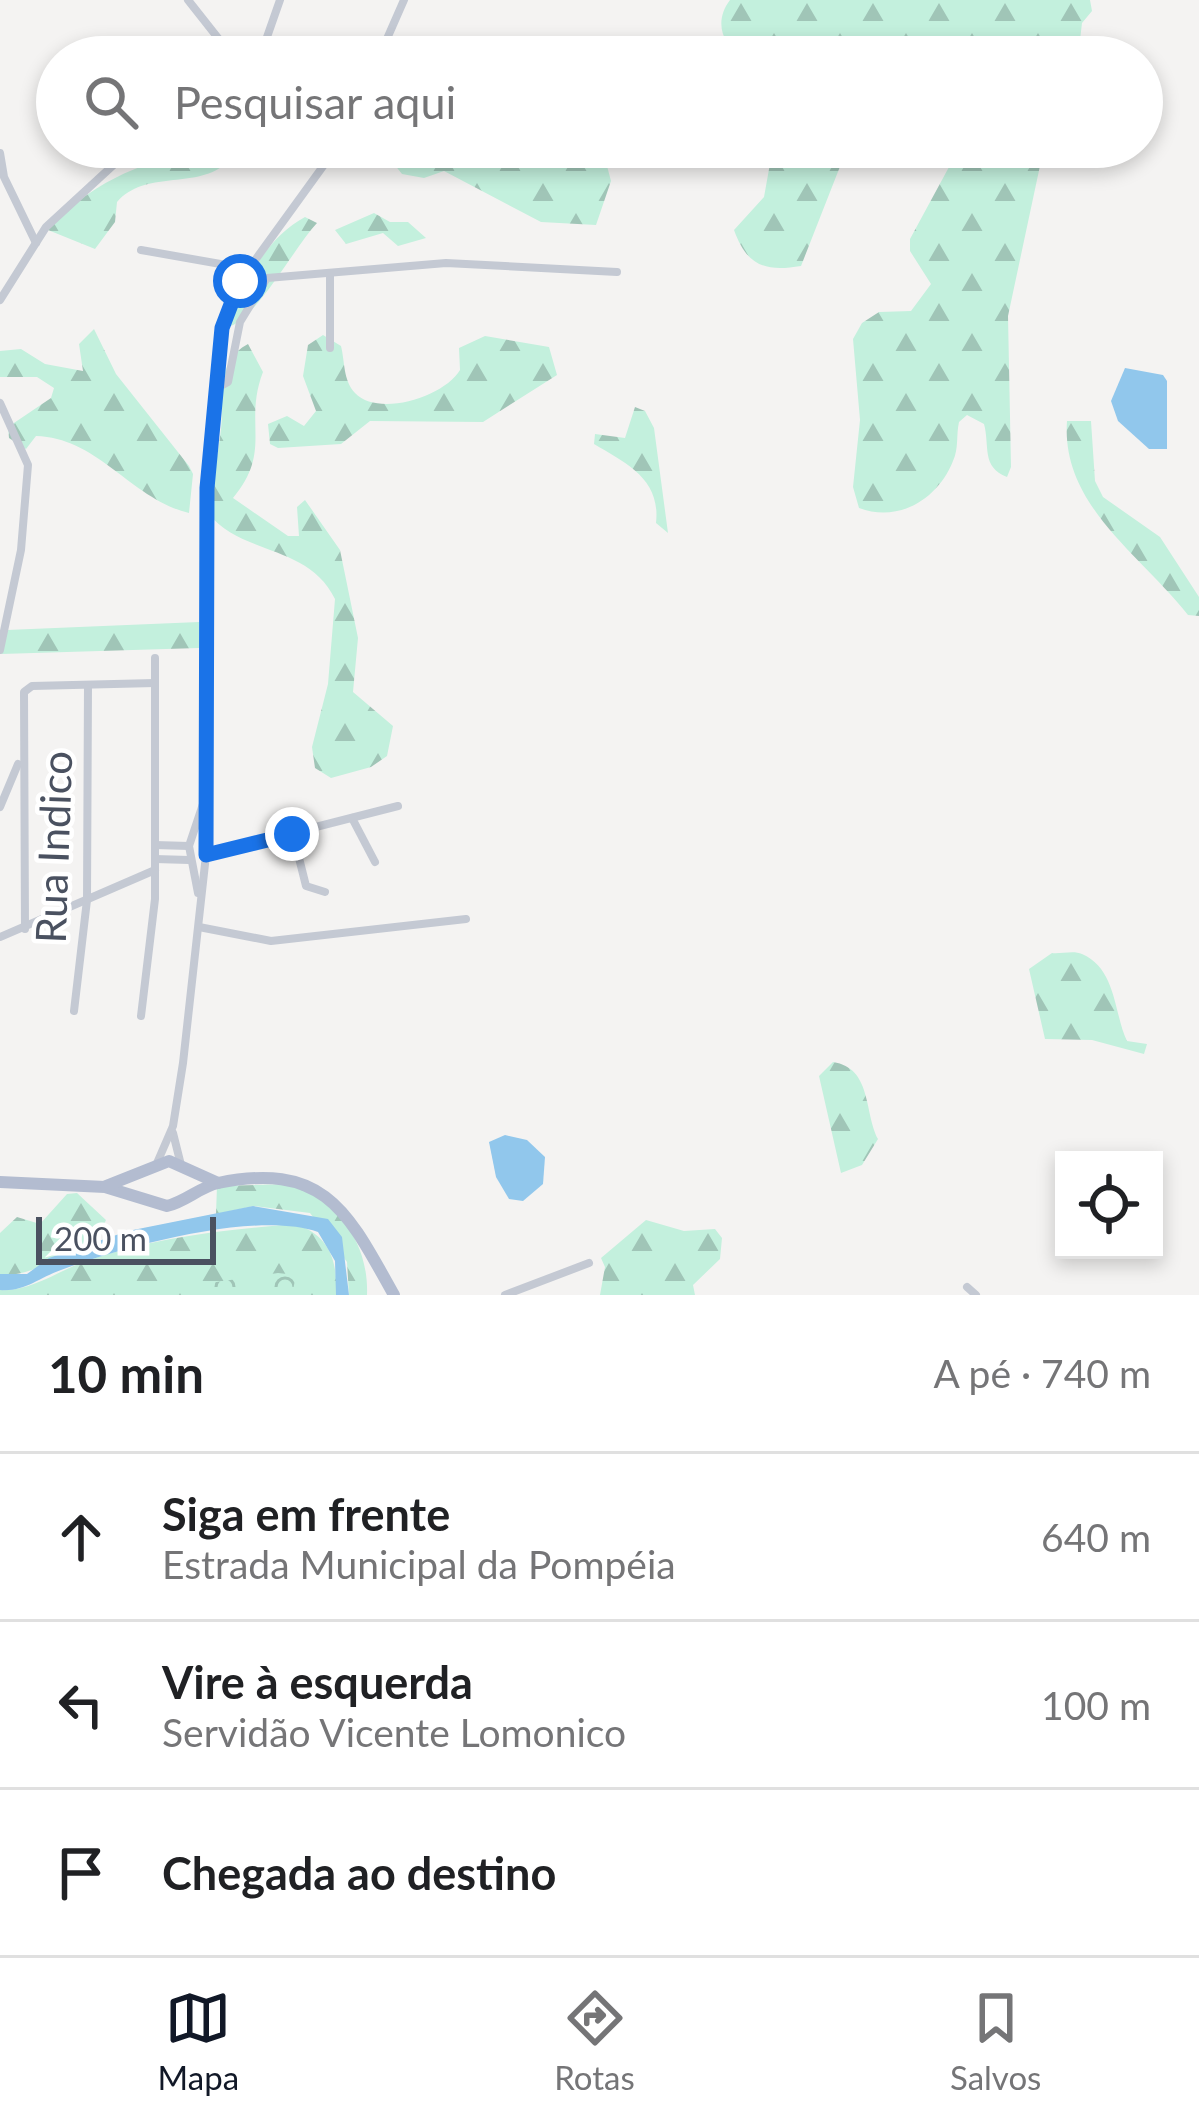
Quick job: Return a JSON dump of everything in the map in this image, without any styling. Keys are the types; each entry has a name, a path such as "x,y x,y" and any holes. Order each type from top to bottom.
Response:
{"main road":[{"path":"155,1165 145,1184 156,1202"},
{"path":"105,1186 155,1165 182,1166 218,1183"},
{"path":"180,1202 188,1181 182,1166"},
{"path":"0,1183 105,1186 167,1206 218,1183 297,1181 322,1190 350,1220 394,1295"}],"street":[{"path":"188,0 216,36"},
{"path":"267,36 280,0"},
{"path":"388,36 404,0"},
{"path":"0,153 4,177 36,243"},
{"path":"0,300 36,243 66,207 110,168"},
{"path":"155,1165 172,1126 206,855 205,515 222,328 249,269 322,168"},
{"path":"141,250 249,269"},
{"path":"215,389 229,379 241,322 258,285 280,275 446,263 616,272"},
{"path":"329,348 330,274"},
{"path":"0,403 28,469 21,550 0,650"},
{"path":"141,1016 155,865 155,658"},
{"path":"25,929 24,692 32,686 155,683"},
{"name":"Rua Indico","path":"74,1011 87,900 88,685"},
{"path":"0,807 21,757"},
{"path":"200,903 189,847 206,797"},
{"path":"206,855 398,806"},
{"path":"352,818 375,862"},
{"path":"292,834 306,886 325,892"},
{"path":"154,845 189,847"},
{"path":"0,937 155,865 190,860"},
{"path":"200,927 271,941 466,920"},
{"path":"172,1126 182,1166"},
{"path":"505,1295 590,1263"},
{"path":"967,1287 976,1295"}],"green space":[{"path":"730,0 1090,0 1092,11 1082,23 1080,36 724,36"},
{"path":"139,168 219,168 128,192 117,202 115,222 95,249 48,230 79,200"},
{"path":"397,168 608,168 611,181 596,225 541,222 444,171 424,178 402,174"},
{"path":"769,168 839,168 801,266 767,267 745,252 734,230 764,197"},
{"path":"948,168 1040,168 1008,316 1011,467 1007,477 993,468 984,424 967,415 959,422 955,456 938,486 902,510 874,512 859,508 853,487 860,420 853,339 862,323 879,312 911,311 931,284 910,251 910,239"},
{"path":"374,213 390,222 408,222 426,238 398,246 383,233 346,244 335,230"},
{"path":"305,217 317,223 262,298 227,327 247,280 266,251"},
{"path":"94,329 116,374 189,466 193,474 189,513 149,495 78,447 36,436 26,449 9,438 8,427 51,398 54,388 37,377 0,377 0,351 21,349 45,364 83,371 79,344"},
{"path":"323,335 341,346 346,377 355,393 379,404 411,401 441,388 460,370 459,348 485,336 549,347 557,375 483,422 370,421 341,444 278,448 270,444 268,424 287,416 304,426 316,411 303,376 308,345"},
{"path":"248,344 263,372 252,465 233,498 288,536 299,536 297,507 305,500 340,550 358,638 353,692 393,726 387,756 371,767 331,778 315,768 312,747 328,684 335,599 309,568 238,537 208,513 223,382 230,361"},
{"path":"635,407 645,411 654,428 668,533 656,523 653,495 639,474 594,444 595,434 625,438"},
{"path":"1067,421 1091,421 1095,481 1103,497 1160,537 1199,597 1199,616 1188,615 1090,503 1068,451"},
{"path":"199,622 199,648 1,654 7,630"},
{"path":"1052,953 1079,953 1102,970 1127,1041 1147,1044 1144,1054 1092,1040 1045,1039 1029,969"},
{"path":"833,1062 846,1066 861,1082 878,1139 862,1165 841,1173 819,1076"},
{"path":"287,1184 321,1200 347,1225 362,1257 367,1295 349,1295 347,1262 310,1213 254,1206 216,1214 217,1186"},
{"path":"77,1193 106,1220 95,1243 34,1269 0,1274 0,1233 17,1217 40,1224 67,1194"},
{"path":"646,1220 684,1231 715,1229 722,1238 720,1259 693,1285 695,1295 600,1295 605,1267 601,1258"},
{"path":"295,1224 316,1235 329,1250 336,1295 0,1295 0,1290 33,1284 138,1246"},
{"path":"278,1273 296,1275 292,1295 223,1295 203,1284"}],"water":[{"path":"1125,368 1163,375 1167,381 1167,449 1149,449 1118,421 1111,401"},
{"path":"505,1135 527,1140 545,1157 543,1184 523,1201 509,1199 496,1177 489,1142"},
{"path":"253,1206 328,1219 342,1237 349,1295 336,1295 335,1261 318,1232 260,1225 153,1242 87,1261 24,1287 0,1290 0,1274 27,1274 49,1258 128,1231"}],"route":[{"path":"240,281 222,328 205,515 206,855 292,834"}]}
